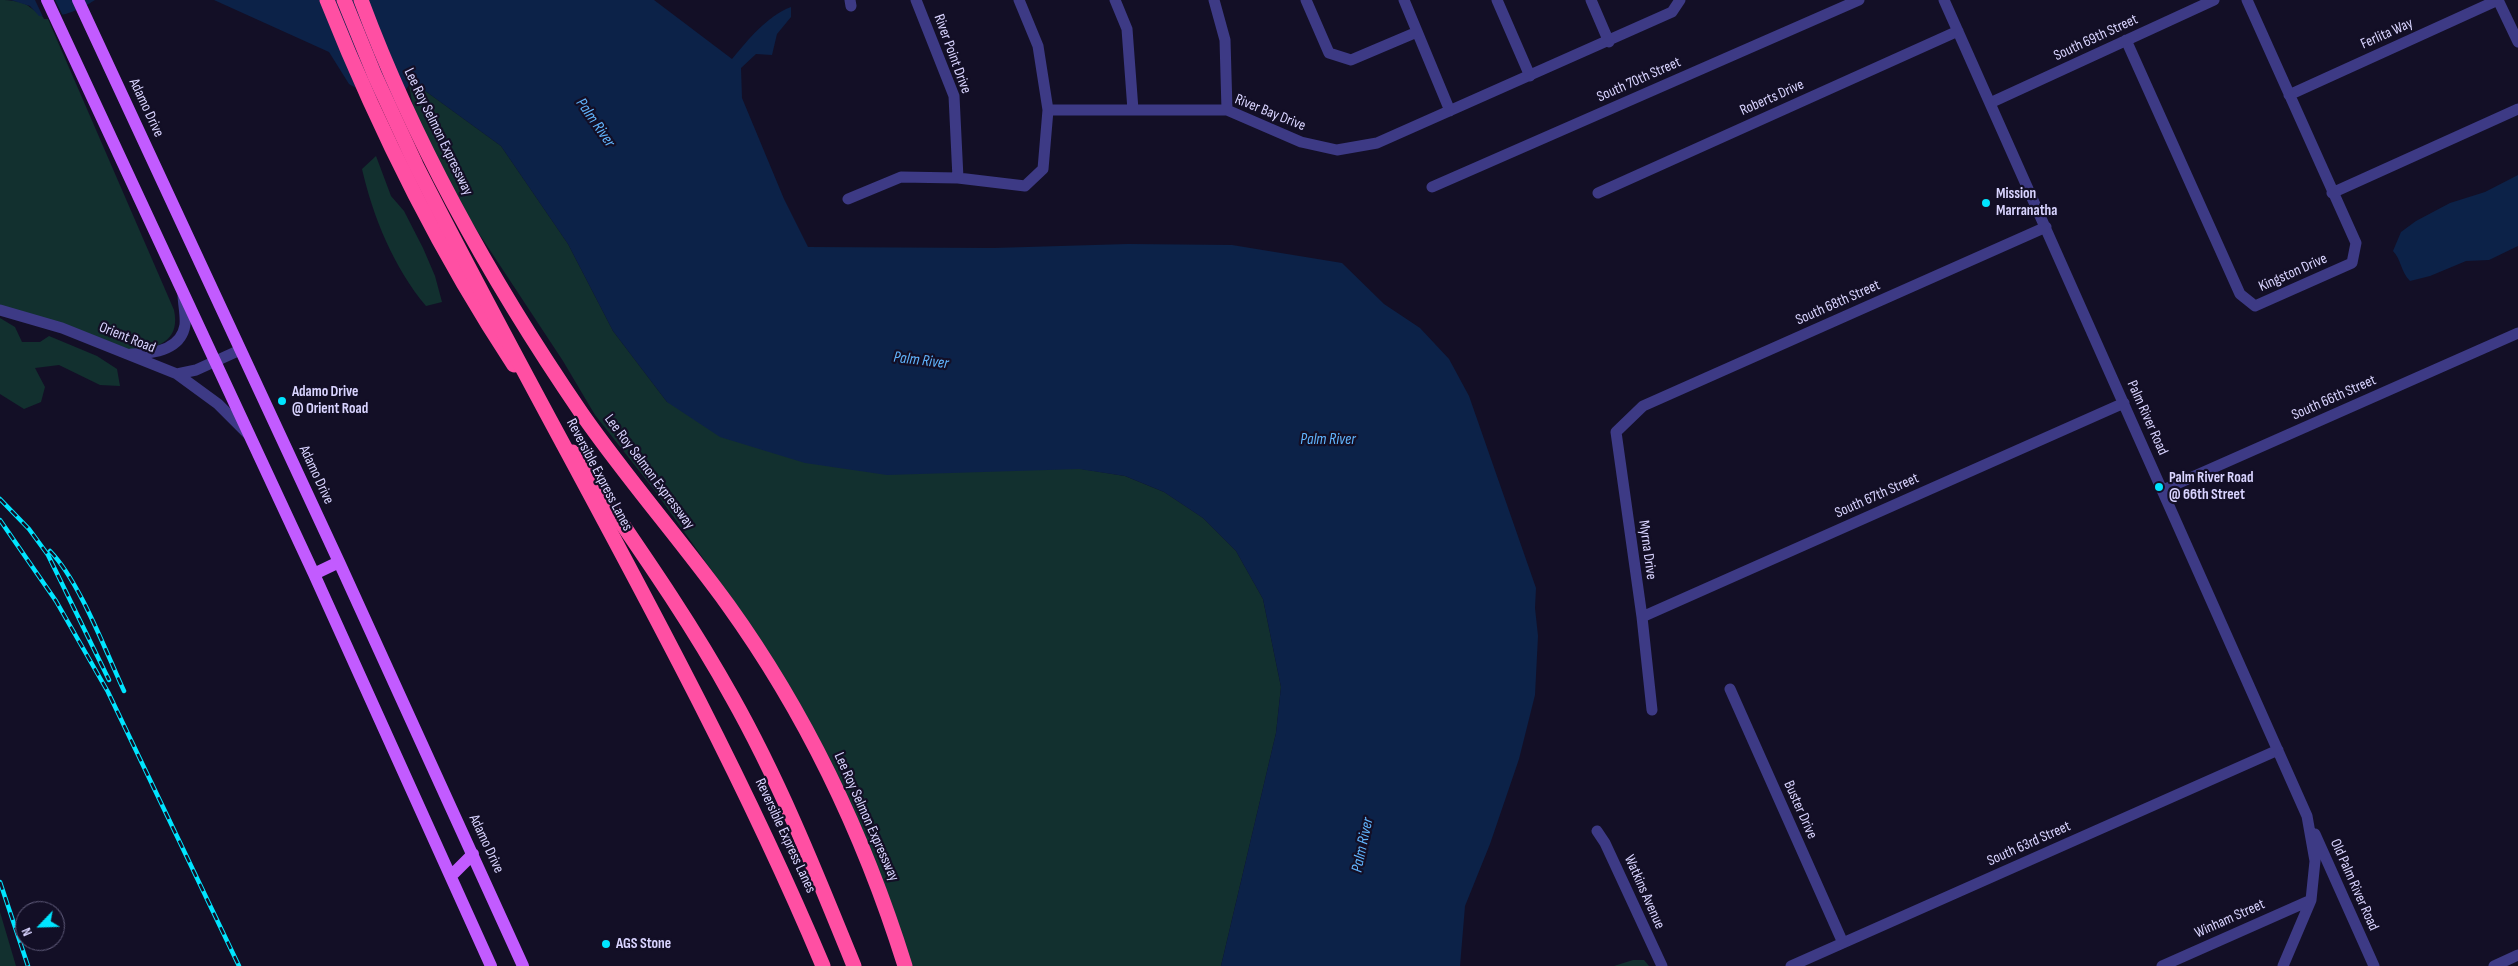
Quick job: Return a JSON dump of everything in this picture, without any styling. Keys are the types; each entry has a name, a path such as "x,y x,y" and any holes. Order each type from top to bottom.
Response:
{"highway":[{"path":"327,0 384,134 417,202 478,310 673,598 733,698 785,804 854,966"},
{"name":"Reversible Express Lanes","path":"344,0 387,104 416,165 722,744 771,844 823,966"},
{"name":"Lee Roy Selmon Expressway","path":"361,0 406,109 464,225 531,337 584,417 732,611 783,690 819,755 853,826 885,905 905,966"}],"main road":[{"path":"47,0 314,574 491,966"},
{"name":"Adamo Drive","path":"78,0 339,562 523,966"},
{"path":"314,574 339,562"},
{"path":"451,876 472,854"}],"street":[{"name":"River Point Drive","path":"916,0 954,96 958,178"},
{"path":"848,199 901,177 958,178 1025,186 1043,169 1048,110 1038,46 1019,0"},
{"path":"1115,0 1127,29 1133,110"},
{"path":"1214,0 1225,40 1227,110"},
{"path":"1306,0 1329,53 1351,60 1417,32"},
{"path":"1404,0 1450,111"},
{"path":"1497,0 1530,76"},
{"path":"1591,0 1609,42"},
{"name":"River Bay Drive","path":"1048,110 1227,110 1301,142 1337,150 1377,143 1609,42 1672,12 1680,0"},
{"name":"South 70th Street","path":"1432,187 1859,0"},
{"name":"Palm River Road","path":"1944,0 2307,816 2315,861 2311,900 2283,966"},
{"name":"South 69th Street","path":"1990,103 2214,0"},
{"name":"Kingston Drive","path":"2126,40 2240,294 2254,306 2352,263 2356,243 2246,0"},
{"path":"2498,0 2518,42"},
{"name":"Ferlita Way","path":"2289,95 2498,0"},
{"name":"Roberts Drive","path":"1598,193 1958,31"},
{"path":"2332,193 2518,109"},
{"name":"South 68th Street","path":"1643,406 2046,227"},
{"path":"126,354 152,354 174,343 185,325 182,292"},
{"name":"Orient Road","path":"0,310 62,328 177,374 218,404 250,437"},
{"name":"South 66th Street","path":"2163,490 2518,333"},
{"path":"177,374 196,370 216,362 239,348"},
{"name":"South 67th Street","path":"1642,617 2124,403"},
{"name":"Myrna Drive","path":"1643,406 1616,432 1642,617 1652,710"},
{"name":"Buster Drive","path":"1730,689 1843,943"},
{"name":"South 63rd Street","path":"1791,966 2278,750"},
{"name":"Old Palm River Road","path":"2307,816 2374,966"},
{"name":"Watkins Avenue","path":"1597,832 1606,843 1662,966"},
{"name":"Winham Street","path":"2162,966 2311,900"},
{"path":"2494,966 2518,955"}],"green space":[{"path":"0,0 21,2 48,19 174,310 175,320 172,334 162,344 138,353 0,309"},
{"path":"409,85 424,90 501,146 568,244 613,331 667,402 1125,476 1164,492 1203,518 1236,551 1263,599 1281,687 1276,733 1221,966 902,966 884,917 815,753 715,575 655,491 595,415 563,361 470,220 432,150 413,107"},
{"path":"376,156 391,196 404,211 423,248 435,276 442,302 426,306 404,275 386,241 372,205 362,169"},
{"path":"0,318 15,327 22,342 40,342 49,336 97,356 117,369 120,386 100,385 59,365 35,368 45,387 41,402 24,409 0,394"},
{"path":"0,912 16,966 0,966"},
{"path":"1633,960 1644,960 1649,966 1614,966"}],"water":[{"path":"11,0 95,0 68,13 54,16 39,16 30,6"},
{"name":"Palm River","path":"214,0 654,0 732,59 766,22 791,7 791,17 777,34 772,55 756,54 741,68 742,98 784,199 808,247 993,248 1128,244 1232,245 1342,263 1384,304 1420,328 1449,359 1469,396 1536,588 1535,608 1538,636 1535,695 1519,759 1490,844 1465,906 1460,966 1221,966 1276,733 1281,687 1263,599 1236,551 1203,518 1164,492 1125,476 1079,469 887,475 805,463 720,437 667,402 613,331 568,244 501,146 424,90 409,85 396,104 372,97 349,84 329,52"},
{"path":"2518,175 2518,246 2489,260 2466,261 2430,276 2410,281 2393,251 2401,232 2416,221 2450,203 2485,192"}],"pier":[{"path":"35,0 55,0 64,18 44,19"}],"railway":[{"path":"0,499 29,529 48,555 109,680"},
{"path":"0,520 56,601 108,692 239,966"},
{"path":"50,551 72,580 82,598 124,691"},
{"path":"0,882 28,966"}],"place":[{"name":"Mission Marranatha","path":"1986,203"},
{"name":"Adamo Drive @ Orient Road","path":"282,401"},
{"name":"Palm River Road @ 66th Street","path":"2159,487"},
{"name":"AGS Stone","path":"606,944"}]}
